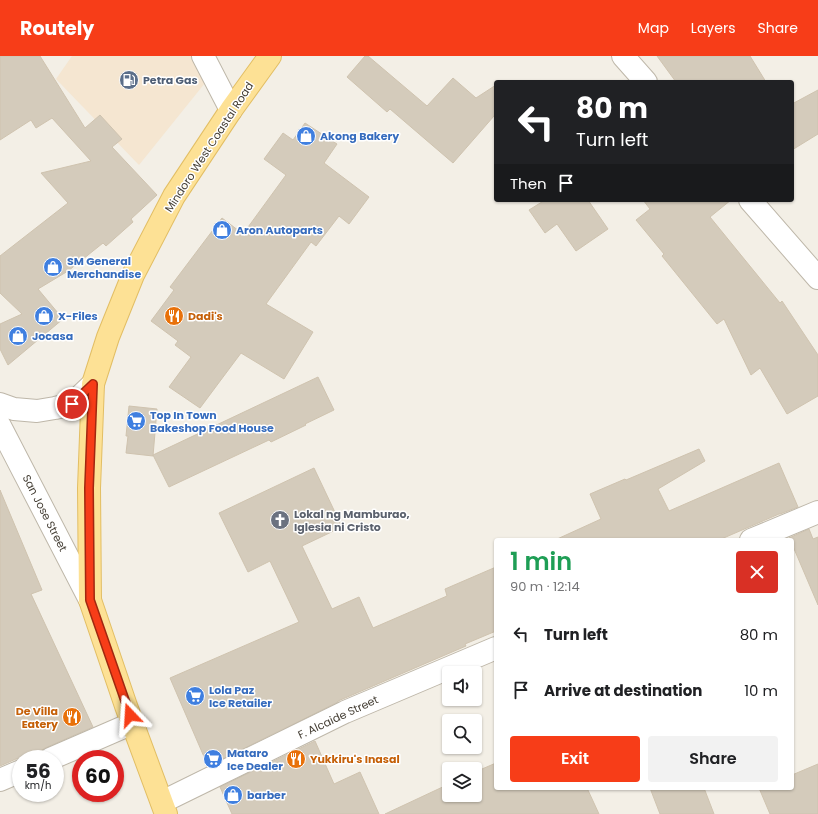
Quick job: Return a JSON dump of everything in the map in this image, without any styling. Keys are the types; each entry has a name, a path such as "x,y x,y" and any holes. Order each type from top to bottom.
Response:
{"main road":[{"name":"Mindoro West Coastal Road","path":"164,808 90,600 89,488 93,384 108,337 133,275 174,196 231,110 270,56"}],"street":[{"path":"203,56 231,110"},
{"path":"624,56 644,80"},
{"path":"752,202 818,278"},
{"path":"0,404 14,409 37,411 54,408 72,404 93,384"},
{"name":"San Jose Street","path":"0,426 90,600"},
{"path":"756,538 818,512"},
{"name":"F. Alcaide Street","path":"164,808 345,712 494,649"},
{"path":"64,753 133,723"},
{"path":"0,780 12,775"}],"shaded area":[{"path":"72,56 192,56 205,83 139,165 56,79"}],"building":[{"path":"0,56 40,56 85,128 100,115 122,139 112,147 157,195 131,219 133,222 106,246 103,243 68,271 38,289 63,319 8,365 0,349 0,324 22,314 0,293 0,256 68,203 41,173 91,161 52,118 36,128 31,120 0,140"},
{"path":"365,56 368,56 427,106 453,78 476,98 494,86 494,116 453,163 390,109 387,112 347,77"},
{"path":"657,56 750,56 765,80 675,80"},
{"path":"818,90 818,134 794,149 794,103"},
{"path":"305,123 337,144 324,163 369,197 349,224 339,216 316,246 311,242 266,304 313,332 284,379 241,353 200,408 169,387 191,357 175,345 178,341 151,321 174,290 170,287 222,218 243,234 286,175 264,159 283,133 293,140"},
{"path":"542,202 589,202 608,229 576,251 557,224 545,233 529,210"},
{"path":"645,202 729,202 710,217 780,303 782,301 818,355 818,396 787,414 760,368 751,375 724,319 717,324 662,256 664,254 636,220 650,209"},
{"path":"318,377 334,410 271,442 269,440 169,487 153,455"},
{"path":"129,406 157,409 153,456 126,453"},
{"path":"699,449 705,461 658,489 669,511 779,463 798,507 724,538 559,538 601,519 590,494 625,479 626,480"},
{"path":"314,468 342,527 302,546 332,609 359,597 373,628 447,596 445,589 494,568 494,632 465,644 466,646 338,701 208,766 170,678 299,622 270,561 248,572 219,513"},
{"path":"0,490 42,590 31,594 93,727 42,750 12,750 12,761 0,766"},
{"path":"809,529 813,539 818,537 818,605 794,549 794,538 789,538"},
{"path":"315,741 334,784 360,772 379,814 232,814 220,787"},
{"path":"494,764 494,790 588,790 599,814 385,814 442,787 442,802 482,802 482,769"},
{"path":"818,764 818,814 770,814 760,790 794,790 794,774"},
{"path":"651,790 705,790 714,814 660,814"}],"place":[{"name":"Petra Gas","path":"129,80"},
{"name":"Akong Bakery","path":"306,136"},
{"name":"Aron Autoparts","path":"222,230"},
{"name":"SM General Merchandise","path":"53,267"},
{"name":"X-Files","path":"44,316"},
{"name":"Dadi's","path":"174,316"},
{"name":"Jocasa","path":"18,336"},
{"name":"Top In Town Bakeshop Food House","path":"136,421"},
{"name":"Lokal ng Mamburao, Iglesia ni Cristo","path":"280,520"},
{"name":"Lola Paz Ice Retailer","path":"195,696"},
{"name":"De Villa Eatery","path":"72,717"},
{"name":"Mataro Ice Dealer","path":"213,759"},
{"name":"Yukkiru's Inasal","path":"296,759"},
{"name":"barber","path":"233,795"}],"route":[{"path":"72,404 93,384 89,488 90,600 130,715"}]}
